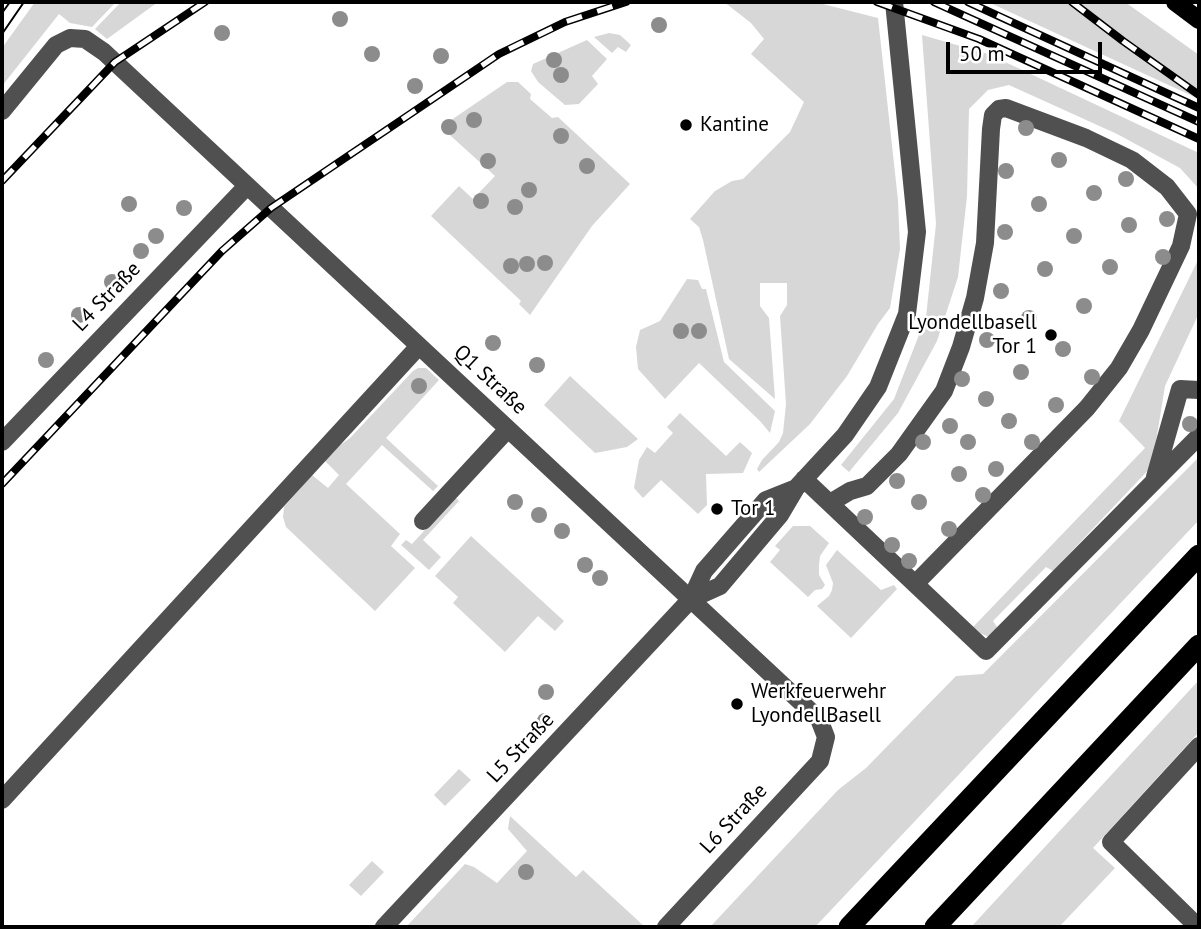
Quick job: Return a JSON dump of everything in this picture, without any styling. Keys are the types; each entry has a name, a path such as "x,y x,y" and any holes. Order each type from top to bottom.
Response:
{"highway":[{"path":"849,927 1199,555"},
{"path":"935,927 1199,645"}],"main road":[{"path":"1175,2 1199,20"}],"street":[{"path":"691,599 720,586 780,515 800,483 845,435 878,387 907,314 917,232 894,2"},
{"name":"Q1 Straße","path":"2,111 56,45 69,38 85,39 115,62 819,719 826,737"},
{"path":"830,503 850,491 867,486 899,454 944,391 961,347 975,298 985,243 991,129 993,115 999,109 1006,108 1086,138 1132,160 1167,187 1188,214 1181,246 1141,330 1119,368 1082,414 915,584"},
{"name":"L4 Straße","path":"2,442 247,186"},
{"path":"2,800 419,346"},
{"path":"1154,481 1180,389 1199,390"},
{"path":"423,521 508,429"},
{"path":"800,483 830,503 986,651 1199,436"},
{"path":"691,599 704,571 766,500 800,483"},
{"name":"L5 Straße","path":"384,927 691,599"},
{"name":"L6 Straße","path":"666,927 820,761 826,737"},
{"path":"1198,927 1111,842 1199,746"}],"shaded area":[{"path":"35,2 116,2 92,27 70,23 59,14 2,86 2,48"},
{"path":"121,2 158,2 107,39 95,29"},
{"path":"724,2 815,2 878,18 898,200 900,249 890,308 847,376 810,424 759,472 757,469 762,460 779,442 783,433 786,404 780,316 787,305 787,283 760,283 760,306 769,318 775,399 729,359 703,240 699,227 690,219 715,191 732,181 743,179 790,132 804,102 751,54 764,39 751,23"},
{"path":"988,2 1125,2 1199,55 1199,99"},
{"path":"609,33 620,35 631,45 626,52 618,47 612,53 594,37"},
{"path":"922,35 988,54 1199,153 1199,189 1180,168 1117,134 1009,85 988,90 969,109 967,196 958,277 937,341 898,413 849,472 841,465 894,399 926,317 936,224"},
{"path":"587,40 607,59 592,76 598,84 579,104 565,105 538,82 531,71 533,64"},
{"path":"507,82 518,82 531,94 530,99 552,118 558,117 630,184 592,226 530,315 519,304 521,301 431,216 459,186 473,199 495,176 441,127"},
{"path":"1199,258 1199,313 1165,386 1152,466 1053,571 1046,567 993,621 1001,633 991,638 980,633 973,627 1145,448 1119,421"},
{"path":"687,279 698,280 702,289 706,289 724,362 775,411 770,433 699,363 665,399 638,369 636,347 640,330 660,321"},
{"path":"418,368 426,368 439,380 386,438 438,486 433,491 382,445 346,484 400,534 391,546 415,568 375,611 286,527 284,507 312,475 328,488 339,475 325,461"},
{"path":"570,376 638,439 627,447 595,453 544,405"},
{"path":"680,413 726,456 740,442 752,453 743,473 706,474 707,505 698,514 661,480 643,498 634,488 639,460 647,447 655,453 673,433 667,427"},
{"path":"1199,457 1199,520 815,927 710,927 838,790 866,768 956,676 983,674"},
{"path":"455,497 459,501 423,540 441,557 429,570 401,545 406,540 412,544"},
{"path":"793,526 810,526 829,543 820,556 819,565 819,575 825,585 808,597 770,562 780,550 775,546"},
{"path":"471,536 564,621 555,631 538,616 505,652 453,603 458,597 435,576"},
{"path":"837,550 881,590 894,585 897,589 851,638 817,606 832,590 833,583 826,565"},
{"path":"1199,680 1199,732 1093,848 1115,868 1059,927 971,927"},
{"path":"459,769 471,780 445,806 434,795"},
{"path":"510,816 576,877 583,870 645,927 406,927 465,864 497,883 527,851 508,829"},
{"path":"372,861 384,872 361,896 349,885"}],"tram line":[{"path":"2,13 10,2"},
{"path":"2,34 24,2"}],"railway":[{"path":"2,181 115,62 205,2"},
{"path":"2,484 222,251 271,208 499,54 565,22 626,2"},
{"path":"877,2 979,39 1199,139"},
{"path":"934,2 1199,122"},
{"path":"968,2 1199,108"},
{"path":"1072,2 1199,95"}],"place":[{"name":"Kantine","path":"686,125"},
{"name":"Lyondellbasell Tor 1","path":"1051,335"},
{"name":"Tor 1","path":"717,509"},
{"name":"Werkfeuerwehr LyondellBasell","path":"737,704"}]}
